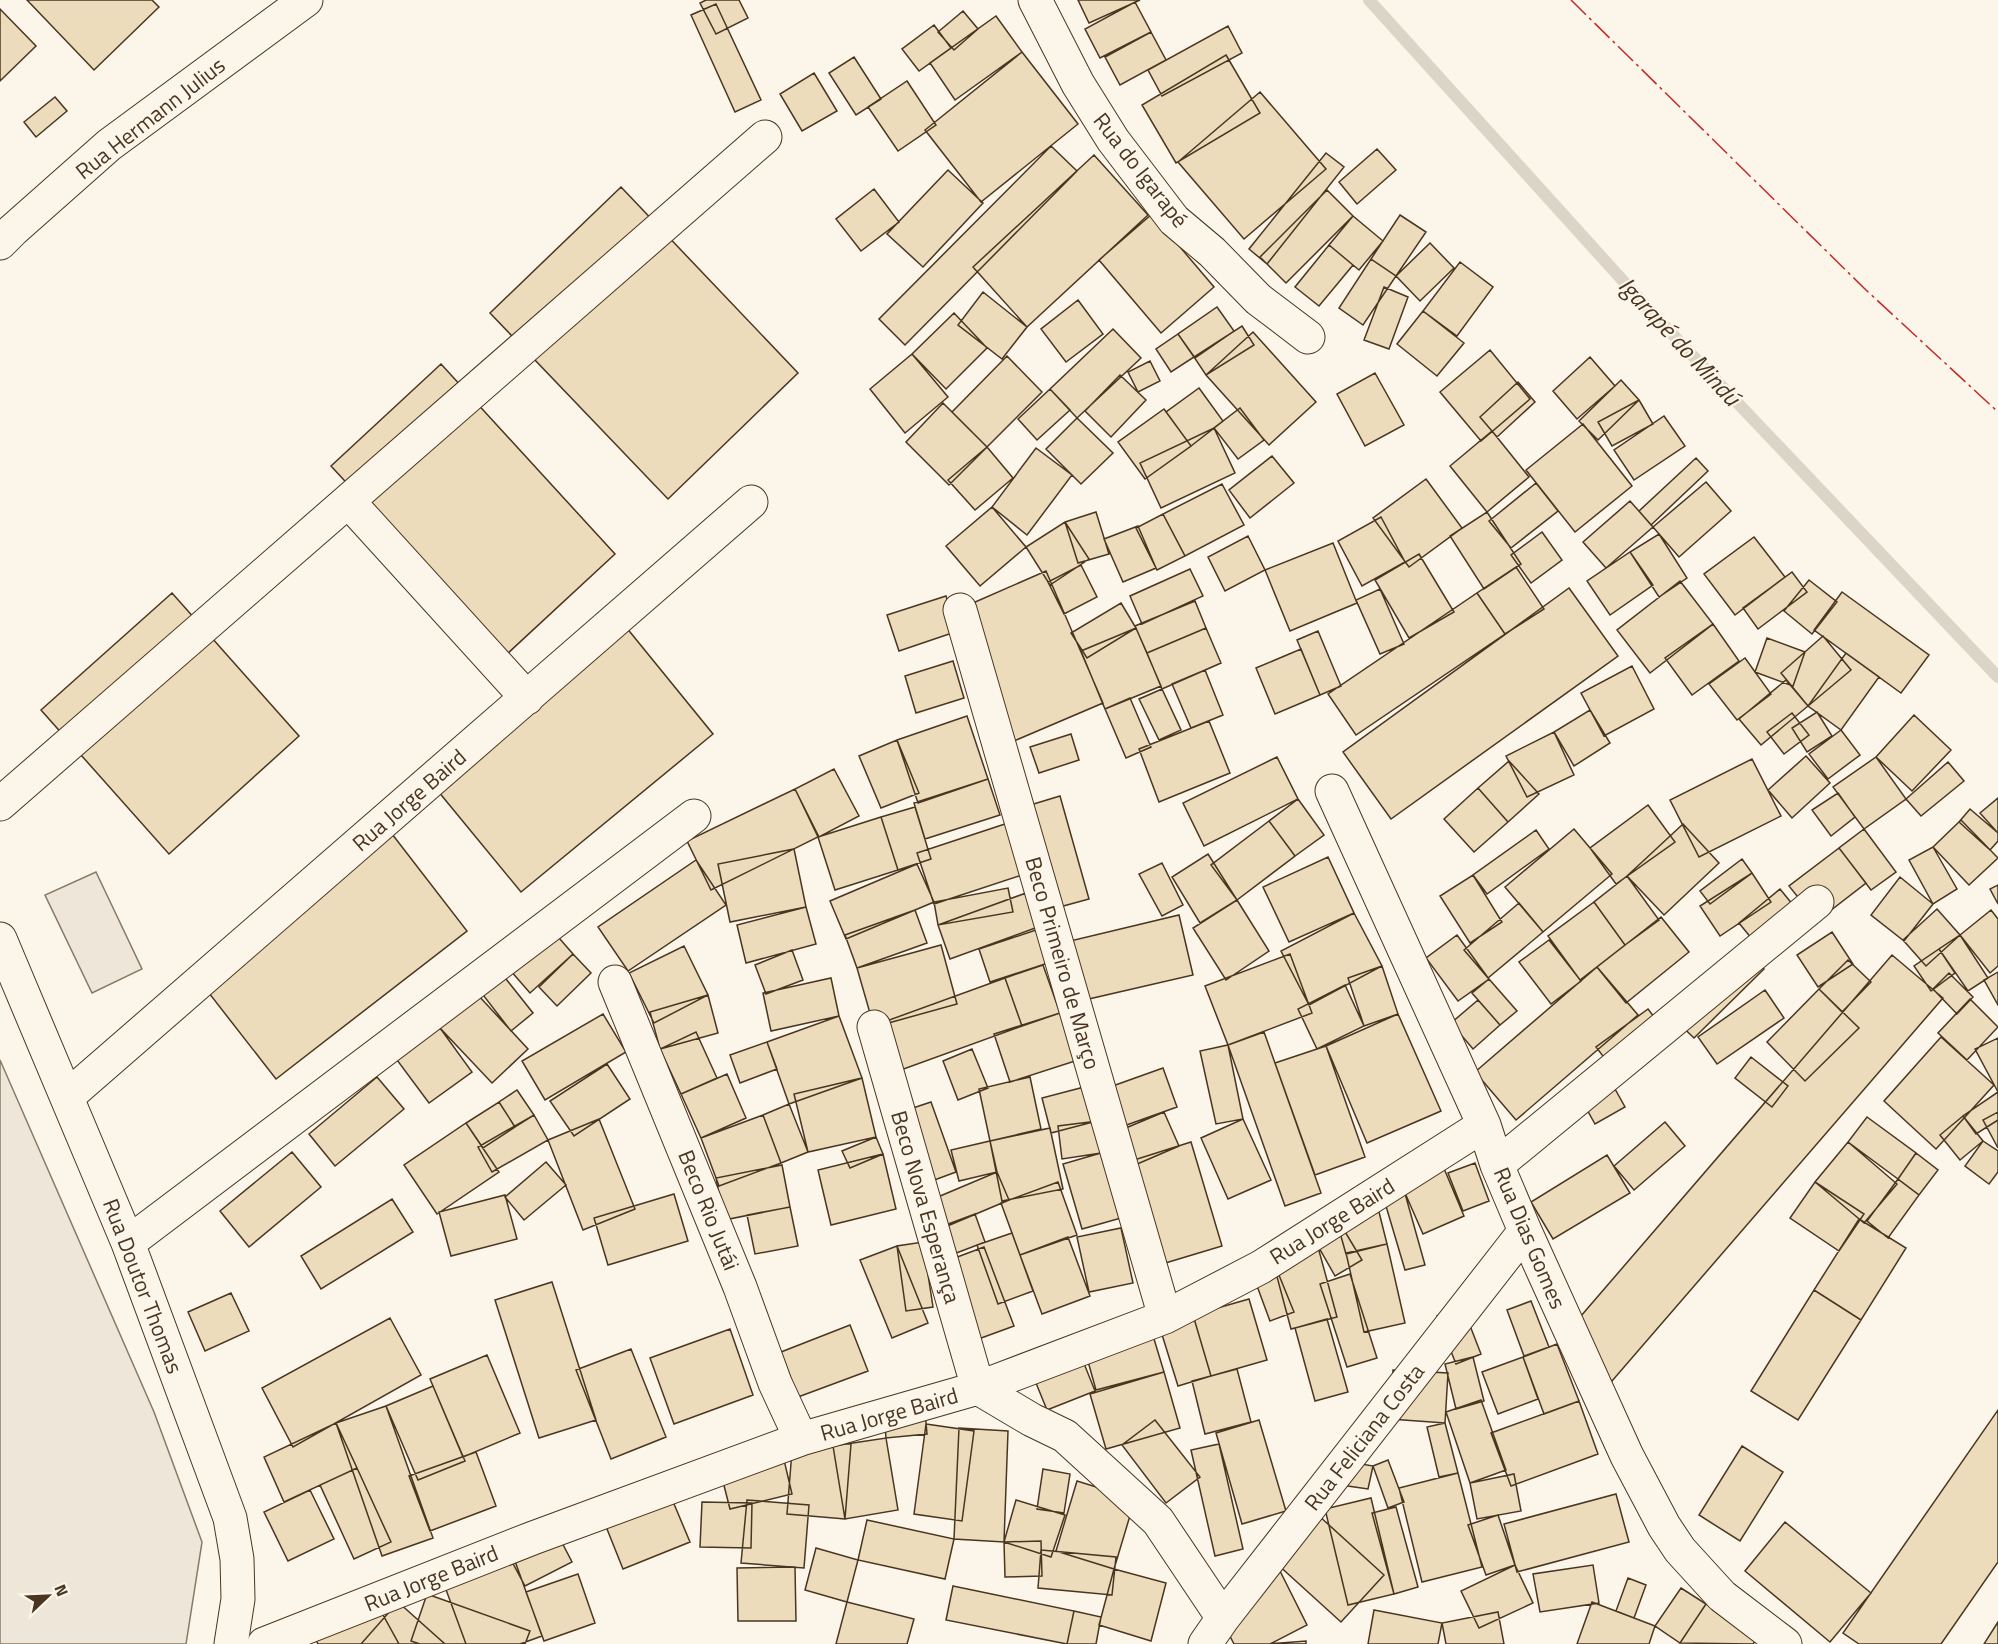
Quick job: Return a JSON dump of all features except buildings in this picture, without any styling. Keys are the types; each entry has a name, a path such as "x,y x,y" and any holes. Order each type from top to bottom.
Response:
{"street":[{"name":"Rua Hermann Julius","path":"0,243 109,145 306,0"},
{"name":"Rua do Igarapé","path":"1035,0 1078,84 1107,131 1174,220 1212,252 1257,299 1308,337"},
{"path":"0,804 765,137"},
{"path":"348,501 526,698"},
{"name":"Rua Jorge Baird","path":"67,1097 751,502"},
{"name":"Beco Primeiro de Março","path":"960,610 1166,1317"},
{"name":"Rua Dias Gomes","path":"1332,791 1484,1125 1497,1165 1525,1231 1627,1456 1664,1526 1680,1550 1722,1596 1785,1644"},
{"path":"128,1243 694,816"},
{"path":"1497,1165 1817,902"},
{"name":"Rua Doutor Thomas","path":"0,939 128,1243 230,1518 237,1559 238,1599 231,1644"},
{"name":"Beco Rio Jutái","path":"615,982 740,1287 775,1383 801,1438"},
{"name":"Beco Nova Esperança","path":"874,1027 978,1388"},
{"name":"Rua Jorge Baird","path":"264,1644 533,1538 801,1438 978,1388 1166,1317 1261,1267 1484,1125"},
{"name":"Rua Feliciana Costa","path":"1214,1631 1525,1231"},
{"path":"978,1388 1032,1420 1065,1436 1158,1521 1214,1631"}],"shaded area":[{"path":"96,872 142,969 92,993 45,895"},
{"path":"0,1060 154,1412 202,1542 186,1644 0,1644"}],"waterway":[{"name":"Igarapé do Mindú","path":"1369,0 1654,315 1998,677"}],"power":[{"path":"1571,0 1866,290 1998,412"}]}
